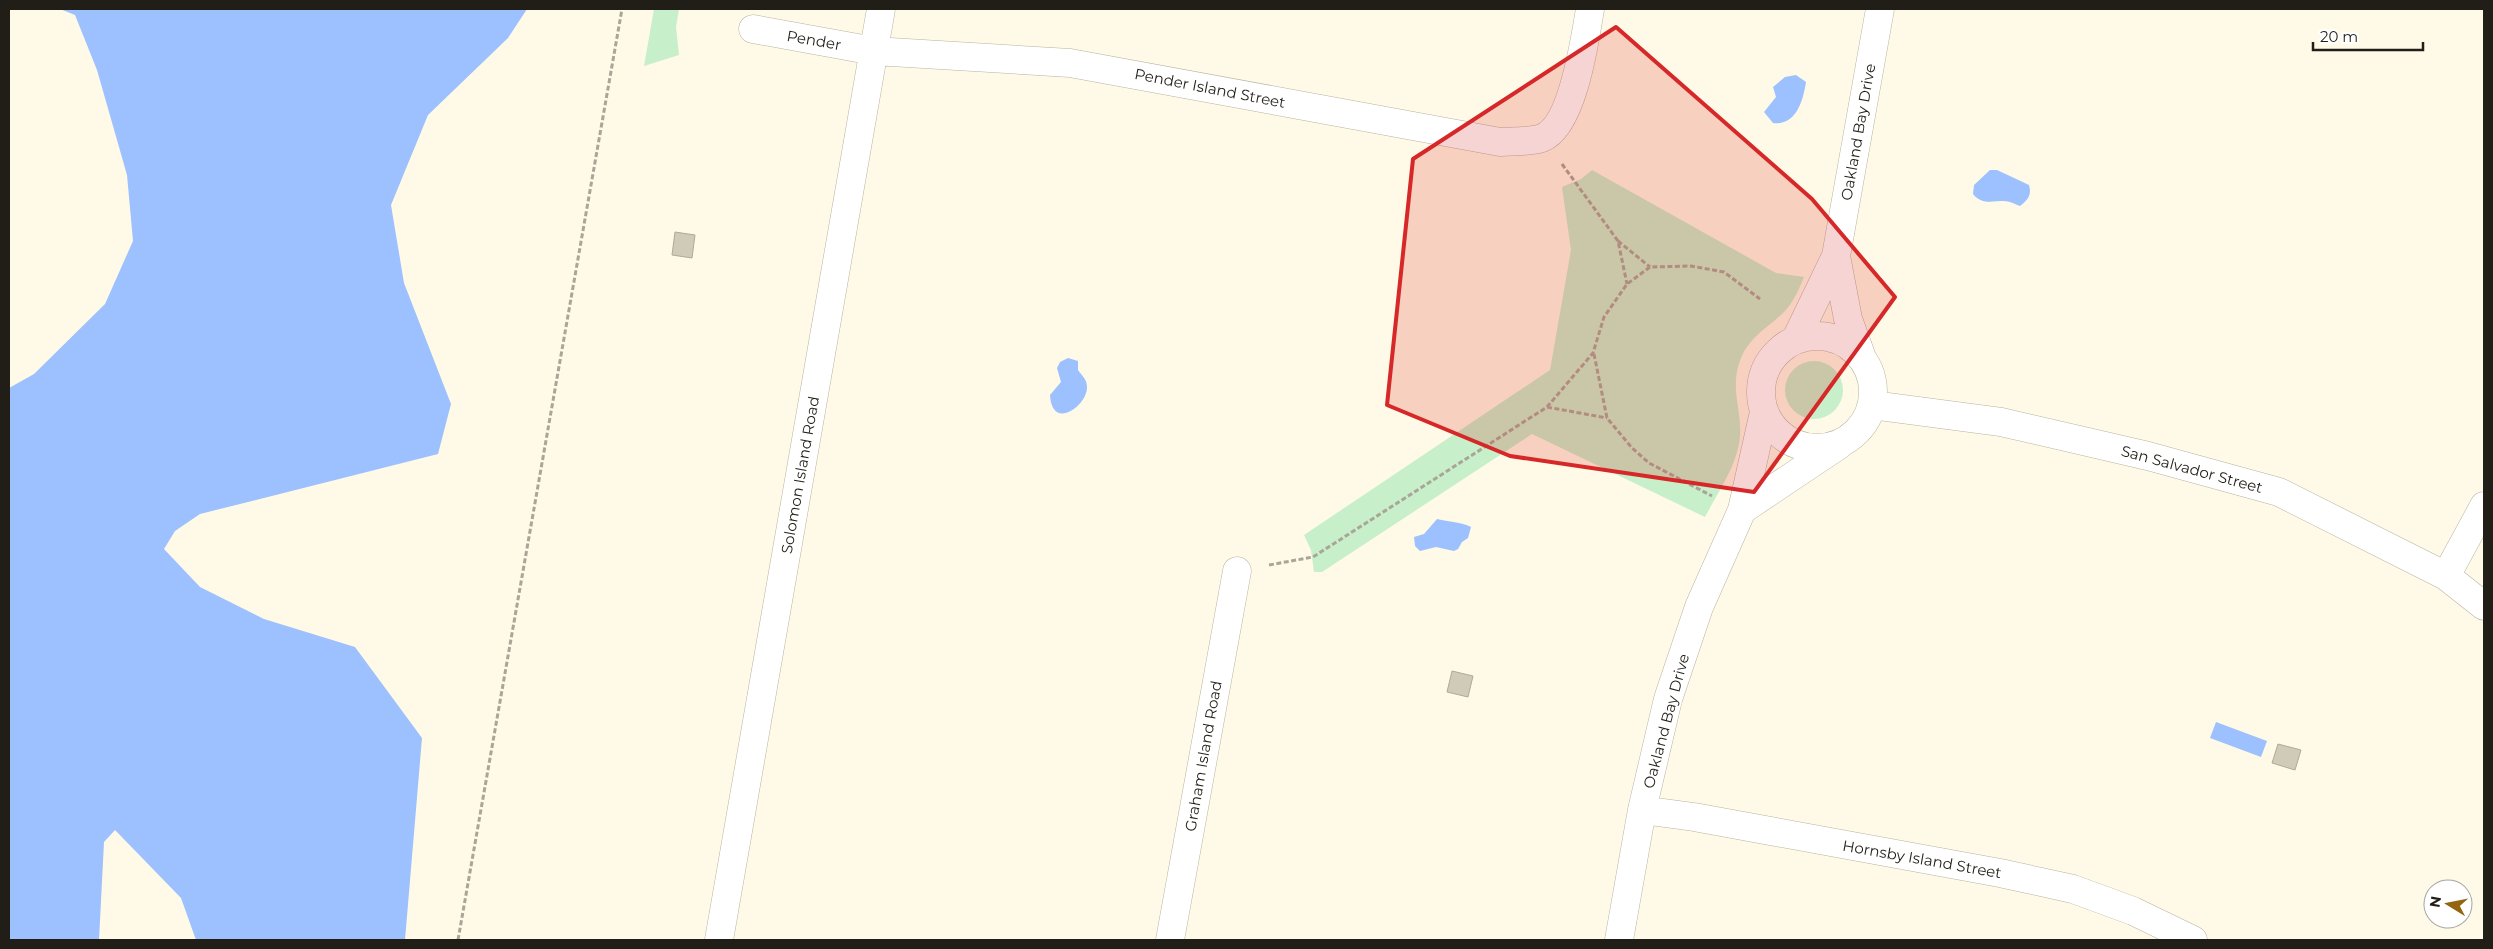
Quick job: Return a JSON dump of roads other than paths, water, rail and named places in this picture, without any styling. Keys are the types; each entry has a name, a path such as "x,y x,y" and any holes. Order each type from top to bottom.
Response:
{"street":[{"name":"Solomon Island Road","path":"719,940 882,9"},
{"name":"Pender Island Street","path":"874,51 1070,62 1500,142 1543,138 1562,120 1580,65 1590,9"},
{"name":"Oakland Bay Drive","path":"1796,339 1836,256 1880,9"},
{"name":"Pender","path":"753,29 874,51"},
{"name":"Oakland Bay Drive","path":"1836,256 1848,319 1863,359"},
{"path":"1742,510 1851,438 1864,423 1872,405 1871,376 1863,359 1850,345 1832,337 1815,335 1796,339 1781,348 1768,364 1761,382 1764,412 1777,432 1793,444 1819,449 1838,445 1851,438"},
{"name":"San Salvador Street","path":"1872,405 2002,422 2148,456 2279,492 2446,576 2484,606"},
{"name":"Oakland Bay Drive","path":"1619,940 1642,810 1668,699 1699,607 1742,510 1764,412"},
{"path":"2446,576 2484,506"},
{"name":"Graham Island Road","path":"1170,940 1237,571"},
{"name":"Hornsby Island Street","path":"1642,810 1694,817 2000,873 2073,890 2133,911 2193,940"}],"water":[{"path":"60,9 527,9 508,38 428,115 391,205 404,283 451,404 438,454 200,514 175,531 164,549 200,587 264,619 355,647 422,738 405,940 196,940 181,898 115,830 104,842 99,940 9,940 9,388 34,374 105,304 133,241 127,175 97,70 75,15"},
{"path":"1796,75 1806,82 1803,97 1797,111 1787,121 1773,123 1764,112 1776,97 1773,87 1785,77"},
{"path":"1990,170 1997,170 2029,185 2030,194 2027,199 2020,206 2006,201 1984,201 1976,197 1973,194 1974,185"},
{"path":"1068,358 1078,361 1078,370 1085,380 1087,387 1082,401 1070,412 1063,413 1057,412 1052,406 1050,395 1061,382 1057,368 1060,362"},
{"path":"1437,519 1471,527 1468,538 1462,542 1458,549 1454,551 1436,547 1420,551 1415,546 1414,537 1424,534"},
{"path":"2216,722 2267,741 2261,757 2210,738"}]}
